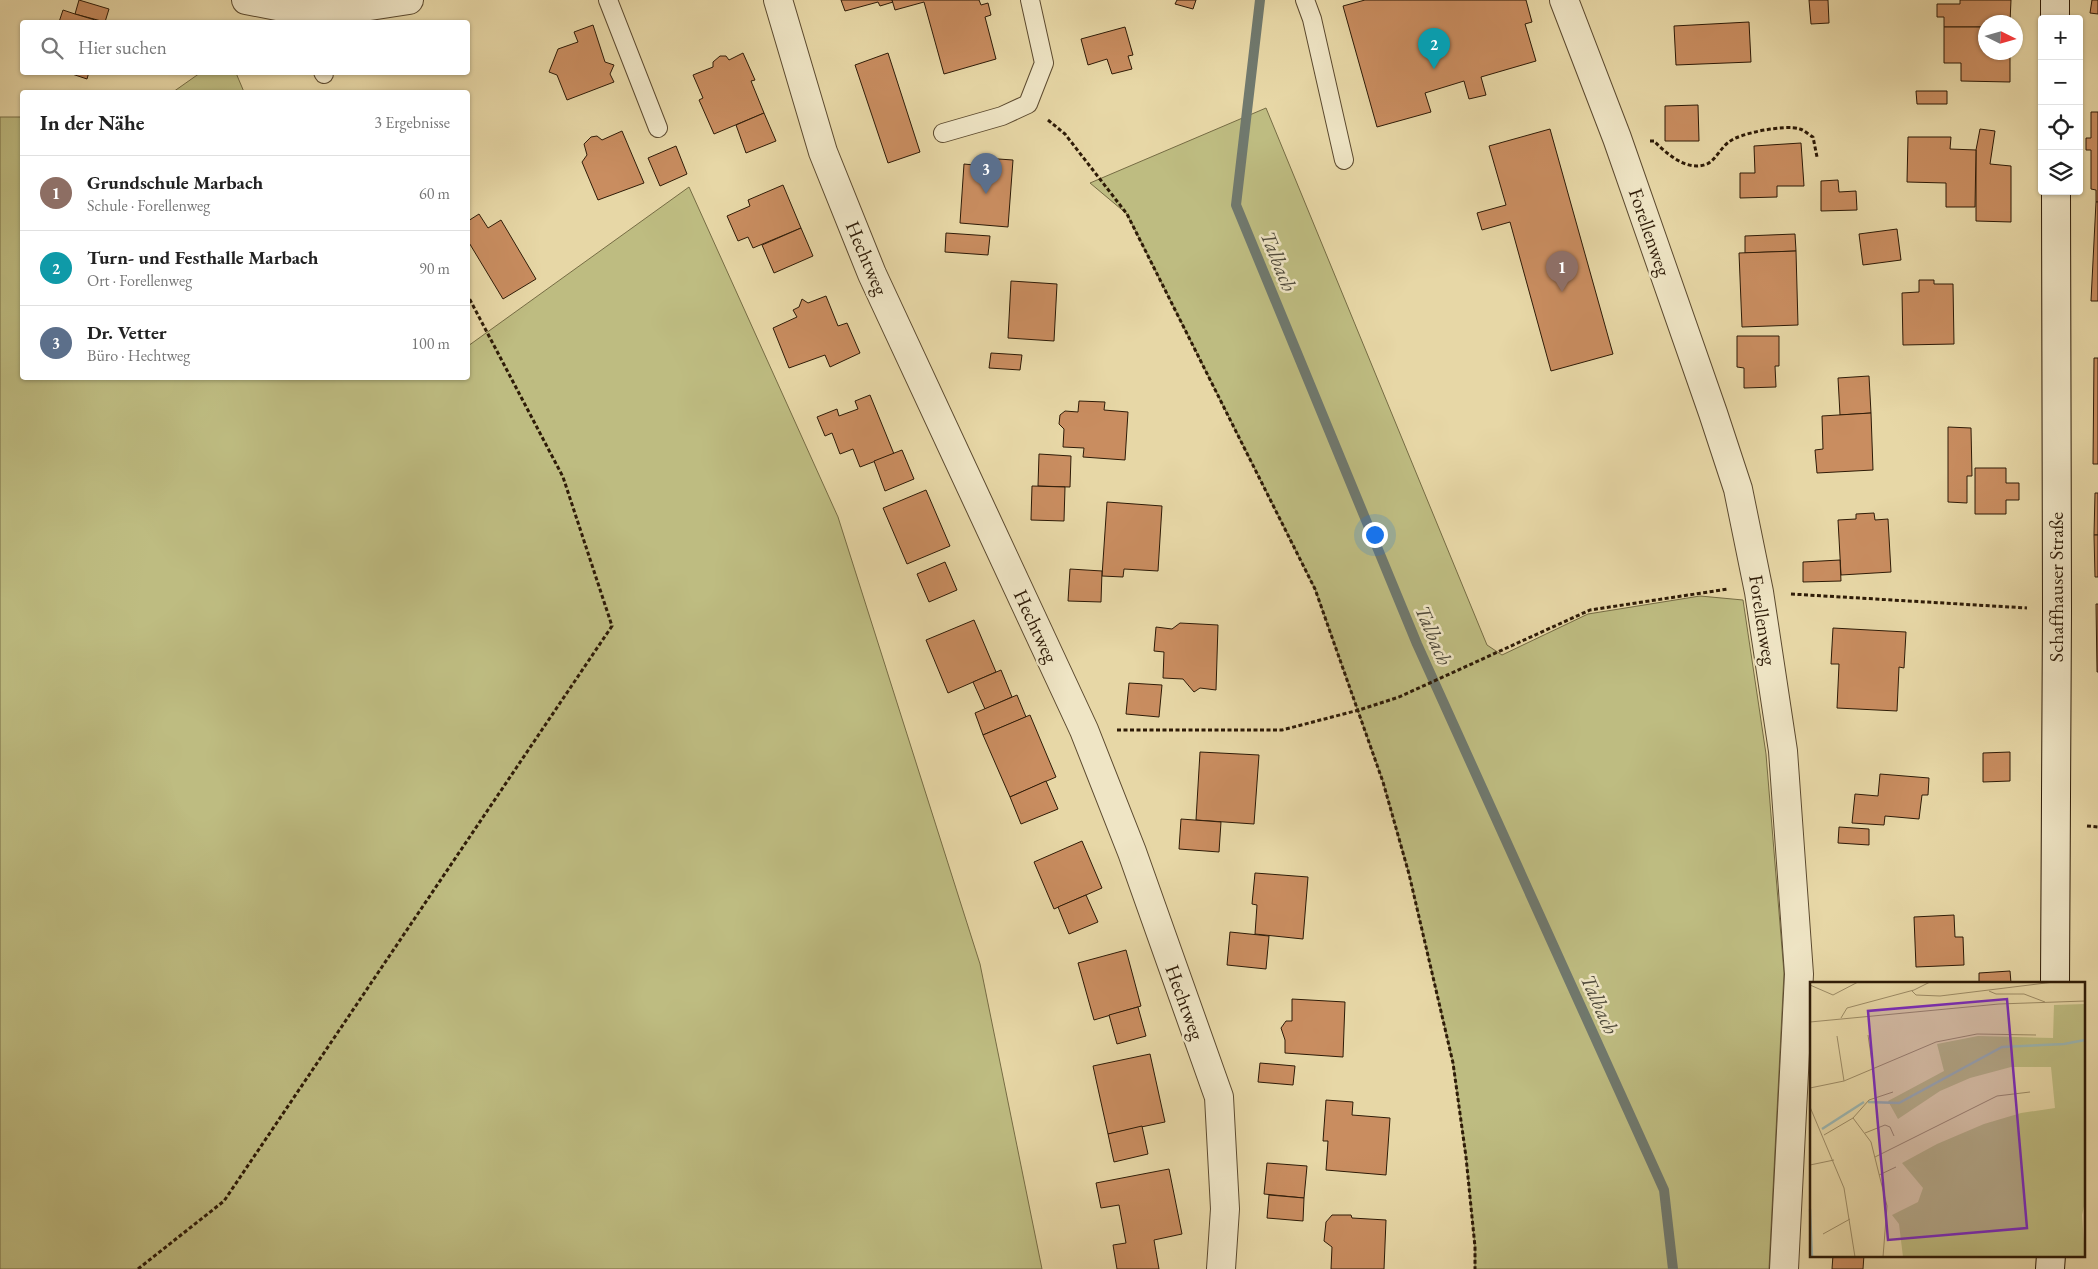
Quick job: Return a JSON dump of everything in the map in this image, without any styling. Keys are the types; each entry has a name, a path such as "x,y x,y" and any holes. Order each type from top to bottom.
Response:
{"street":[{"path":"246,0 318,18 409,0"},
{"name":"Hechtweg","path":"778,0 823,152 872,274 1084,730 1132,852 1219,1097 1224,1209 1221,1269"},
{"name":"Forellenweg","path":"1565,0 1617,138 1738,489 1759,592 1783,751 1799,974 1784,1269"},
{"path":"2055,0 2055,15"},
{"name":"Schaffhauser Straße","path":"2055,982 2057,610 2056,195"},
{"path":"2050,1269 2051,1256"}],"lane":[{"path":"608,0 658,128"},
{"path":"943,133 1002,116 1028,104 1044,63 1030,0"},
{"path":"1305,0 1312,19 1344,160"}],"path":[{"path":"1028,104 1065,134 1127,214 1314,589 1359,710 1383,782 1409,874 1453,1063 1466,1158 1475,1247 1475,1269"},
{"path":"1617,138 1654,141 1672,158 1693,166 1709,163 1730,140 1753,132 1799,128 1813,137 1817,157"},
{"path":"138,1269 224,1201 612,626 562,477 470,300"},
{"path":"1084,730 1282,730 1359,710 1399,697 1590,610 1726,589 2011,606"},
{"path":"2091,826 2098,827"}],"shaded area":[{"path":"197,75 237,75 243,90 176,90"},
{"path":"1266,108 1487,645 1502,655 1588,614 1700,596 1743,600 1766,754 1784,973 1769,1269 1475,1269 1475,1247 1466,1157 1453,1063 1409,874 1383,782 1315,589 1127,214 1090,183"},
{"path":"0,117 20,117 20,380 470,380 470,345 689,187 838,517 980,964 1042,1269 0,1269"}],"building":[{"path":"79,0 109,9 106,20 98,20 75,14"},
{"path":"841,0 892,0 893,2 880,6 878,2 845,11"},
{"path":"892,0 979,0 981,5 988,3 991,15 985,17 996,59 944,74 924,2 895,10"},
{"path":"1177,0 1196,0 1193,9 1175,4"},
{"path":"1365,0 1526,0 1532,22 1525,24 1536,61 1481,77 1486,95 1469,99 1464,81 1425,93 1431,112 1377,127 1343,6"},
{"path":"1809,0 1828,0 1829,23 1811,24"},
{"path":"1960,0 2011,0 2010,15 1978,15 1978,27 1944,27 1944,17 1937,17 1937,4 1960,4"},
{"path":"2092,0 2098,0 2098,14 2090,13"},
{"path":"63,10 95,20 60,20"},
{"path":"1749,22 1751,62 1676,65 1674,26"},
{"path":"593,25 605,62 614,65 610,74 614,82 567,100 557,75 549,72 558,49 578,42 574,32"},
{"path":"1125,27 1133,55 1128,56 1132,69 1112,74 1107,59 1088,65 1081,39"},
{"path":"1944,27 1978,27 1978,60 2010,60 2010,82 1961,81 1961,63 1944,63"},
{"path":"743,53 755,80 751,81 764,113 714,134 699,100 703,98 693,75 713,67 713,62 720,56 726,56 729,60"},
{"path":"888,53 920,152 888,163 855,65"},
{"path":"75,75 88,75 87,79"},
{"path":"1916,91 1947,91 1947,104 1917,104"},
{"path":"1698,105 1699,141 1665,141 1665,106"},
{"path":"2091,112 2098,112 2098,202 2096,202 2096,190 2091,189 2091,150 2086,150 2086,138 2091,138"},
{"path":"764,113 776,141 746,153 736,125"},
{"path":"1550,129 1613,354 1551,371 1510,222 1482,230 1477,213 1506,205 1489,146"},
{"path":"1980,129 1995,131 1990,164 2011,166 2011,222 1976,221 1976,150"},
{"path":"622,131 644,183 598,200 582,162 587,155 584,144 591,137 597,136 602,140"},
{"path":"1908,137 1951,137 1950,149 1976,150 1975,207 1946,207 1946,183 1907,182"},
{"path":"1801,143 1804,186 1777,186 1777,197 1740,198 1740,173 1755,173 1754,146"},
{"path":"676,146 687,174 660,186 648,158"},
{"path":"984,158 1013,160 1008,227 960,223 964,164 984,166"},
{"path":"1838,180 1839,192 1856,191 1857,210 1821,211 1821,181"},
{"path":"783,185 801,228 753,248 748,237 738,241 727,216 750,206 748,200"},
{"path":"2096,202 2098,202 2098,301 2091,301"},
{"path":"479,214 488,228 501,220 536,279 503,299 470,244 470,220"},
{"path":"801,228 813,256 774,273 762,245"},
{"path":"1897,229 1901,260 1863,265 1859,234"},
{"path":"946,233 990,236 988,255 945,252"},
{"path":"1795,234 1796,251 1745,253 1745,236"},
{"path":"1796,251 1798,325 1742,327 1739,253"},
{"path":"1919,280 1934,280 1934,284 1953,284 1954,344 1903,345 1902,293 1919,292"},
{"path":"1011,281 1057,284 1054,341 1008,338"},
{"path":"826,296 838,326 847,323 860,353 830,367 825,355 789,368 773,328 797,317 793,310 799,307 802,299 808,303"},
{"path":"1737,336 1779,336 1779,366 1775,366 1776,387 1744,388 1744,368 1737,367"},
{"path":"991,353 1022,355 1020,370 989,368"},
{"path":"2094,358 2098,358 2098,464 2093,464"},
{"path":"1869,376 1871,413 1840,415 1838,378"},
{"path":"870,395 894,454 860,467 853,449 840,454 832,433 825,436 817,417 837,409 839,416 858,409 855,401"},
{"path":"1079,401 1105,402 1104,410 1128,412 1125,460 1083,457 1084,448 1063,447 1064,429 1059,424 1060,415 1065,411 1078,412"},
{"path":"1871,413 1873,470 1817,473 1815,450 1823,449 1822,416"},
{"path":"1948,427 1971,428 1972,476 1967,476 1967,503 1948,502"},
{"path":"902,450 914,479 885,491 874,461"},
{"path":"1039,454 1071,456 1070,487 1038,486"},
{"path":"1975,468 2006,468 2006,483 2019,483 2019,500 2006,500 2006,514 1975,514"},
{"path":"1032,486 1065,487 1064,521 1031,520"},
{"path":"926,490 950,546 907,564 883,508"},
{"path":"2095,493 2098,493 2098,535 2094,535"},
{"path":"1107,502 1162,506 1158,571 1124,569 1123,577 1102,576"},
{"path":"1874,513 1875,520 1888,519 1891,572 1841,575 1838,520 1856,519 1856,514"},
{"path":"2094,535 2098,535 2098,577 2095,577"},
{"path":"1840,560 1841,581 1803,582 1803,562"},
{"path":"945,562 957,590 929,602 917,574"},
{"path":"1070,569 1102,571 1101,602 1068,601"},
{"path":"2096,604 2098,604 2098,672 2097,672"},
{"path":"974,620 996,672 948,693 926,640"},
{"path":"1180,623 1218,625 1216,690 1200,688 1194,692 1183,679 1163,678 1164,652 1154,651 1156,627 1172,629"},
{"path":"1833,628 1906,632 1904,668 1899,667 1897,711 1837,708 1839,664 1831,664"},
{"path":"1001,670 1012,697 985,709 973,682"},
{"path":"1129,683 1162,685 1159,717 1126,714"},
{"path":"1017,695 1026,717 983,735 975,713"},
{"path":"1030,715 1056,777 1010,797 983,735"},
{"path":"1200,752 1259,755 1254,824 1196,820"},
{"path":"2010,752 2010,781 1983,782 1983,753"},
{"path":"1880,774 1929,778 1928,795 1922,795 1919,819 1885,816 1884,825 1852,823 1855,794 1878,796"},
{"path":"1046,781 1058,809 1021,824 1010,797"},
{"path":"1181,819 1221,822 1219,852 1179,849"},
{"path":"1839,827 1869,829 1869,845 1838,843"},
{"path":"1082,841 1102,888 1054,909 1034,862"},
{"path":"1255,873 1308,877 1303,939 1255,934 1257,905 1252,904"},
{"path":"1086,895 1098,922 1069,934 1058,907"},
{"path":"1954,915 1955,937 1963,937 1964,965 1916,967 1914,917"},
{"path":"1230,932 1269,936 1266,969 1227,965"},
{"path":"1126,950 1141,1006 1094,1020 1078,963"},
{"path":"2010,971 2011,982 1979,982 1979,973"},
{"path":"1292,999 1345,1002 1343,1057 1285,1053 1285,1040 1281,1028 1286,1021 1292,1021"},
{"path":"1138,1007 1146,1036 1117,1044 1109,1015"},
{"path":"1150,1054 1165,1122 1108,1134 1093,1066"},
{"path":"1260,1063 1295,1066 1293,1085 1258,1082"},
{"path":"1326,1100 1353,1102 1352,1115 1390,1118 1386,1175 1326,1170 1328,1141 1323,1141"},
{"path":"1142,1126 1148,1154 1114,1162 1108,1134"},
{"path":"1267,1163 1307,1166 1304,1198 1264,1194"},
{"path":"1169,1169 1182,1234 1154,1240 1159,1269 1117,1269 1113,1245 1126,1243 1119,1205 1101,1208 1096,1183"},
{"path":"1269,1195 1304,1198 1303,1221 1267,1218"},
{"path":"1332,1215 1351,1215 1352,1218 1386,1220 1384,1269 1331,1269 1332,1247 1324,1241 1326,1222"},
{"path":"1833,1256 1864,1256 1863,1269 1832,1269"}],"waterway":[{"name":"Talbach","path":"1260,0 1236,205 1417,644 1664,1190 1673,1269"}],"place":[{"name":"Turn- und Festhalle Marbach","path":"1434,69"},
{"name":"Dr. Vetter","path":"986,194"},
{"name":"Grundschule Marbach","path":"1562,292"}]}
